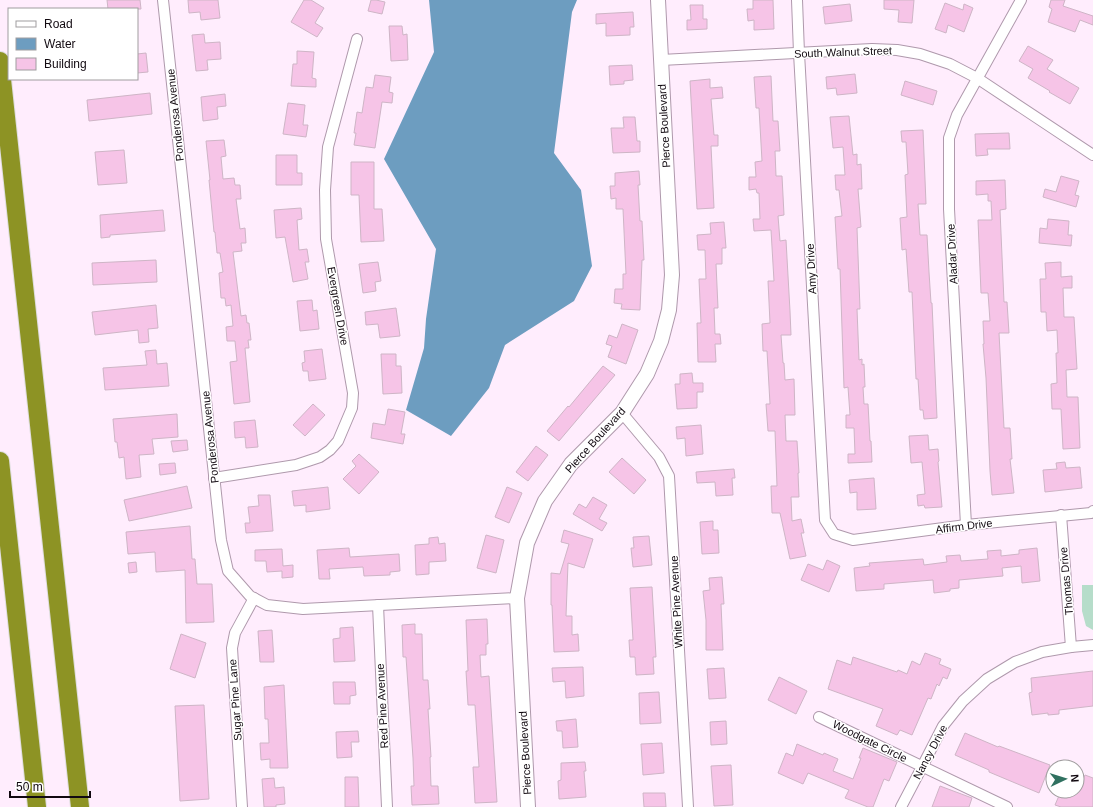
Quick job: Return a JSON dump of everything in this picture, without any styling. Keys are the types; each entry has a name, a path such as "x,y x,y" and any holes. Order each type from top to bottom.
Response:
{"highway":[{"path":"0,61 80,807"},
{"path":"0,461 37,807"}],"street":[{"name":"Ponderosa Avenue","path":"163,0 221,540 228,571 250,596 267,605 303,609 517,598"},
{"name":"Pierce Boulevard","path":"528,807 517,598 527,543 545,502 571,464 622,413 647,374 661,340 669,310 672,275 658,0"},
{"name":"Amy Drive","path":"797,0 825,520 834,534"},
{"name":"Aladar Drive","path":"966,525 949,209 949,138 957,115 1021,0"},
{"name":"Evergreen Drive","path":"214,478 296,466 320,457 330,450 338,441 352,408 353,393 326,239 325,190 328,147 357,39"},
{"name":"South Walnut Street","path":"661,60 872,49 897,50 920,54 950,64 978,78 1093,155"},
{"name":"White Pine Avenue","path":"622,413 659,457 669,476 688,807"},
{"name":"Affirm Drive","path":"834,534 853,540 966,525 1091,513 1093,511"},
{"name":"Thomas Drive","path":"1061,515 1072,647"},
{"name":"Sugar Pine Lane","path":"242,807 232,648 235,633 254,598"},
{"name":"Red Pine Avenue","path":"378,605 387,807"},
{"name":"Nancy Drive","path":"901,807 943,726 963,701 987,679 1015,662 1042,652 1093,645"},
{"name":"Woodgate Circle","path":"819,717 1007,807"}],"green space":[{"path":"1082,585 1093,585 1093,630 1086,626 1082,611"}],"water":[{"path":"429,0 577,0 572,12 554,153 581,190 592,266 574,301 505,345 489,388 451,436 406,410 424,348 426,319 436,249 384,159 434,52"}],"building":[{"path":"107,0 140,0 141,9 138,8 108,8"},
{"path":"188,0 218,0 220,18 201,20 200,12 189,13"},
{"path":"304,0 311,0 324,8 315,23 323,28 317,37 291,22"},
{"path":"371,0 385,2 382,14 368,11"},
{"path":"753,0 773,0 774,29 754,30 754,20 748,21 747,9 753,9"},
{"path":"884,0 914,0 912,23 898,22 899,10 884,9"},
{"path":"1051,0 1065,0 1063,6 1093,16 1093,25 1080,20 1075,32 1048,22 1052,9 1049,7"},
{"path":"945,3 963,10 964,4 973,8 964,32 948,25 946,33 935,29"},
{"path":"850,4 852,21 825,24 823,7"},
{"path":"690,5 703,5 703,19 707,19 707,29 687,30 687,20 691,20"},
{"path":"633,12 634,27 630,27 630,35 606,36 606,23 596,24 596,14"},
{"path":"389,26 402,26 403,35 407,34 408,60 391,61"},
{"path":"204,34 205,43 220,42 221,59 207,60 208,70 196,71 192,35"},
{"path":"1028,46 1053,60 1047,69 1079,88 1070,104 1028,78 1033,69 1019,61"},
{"path":"297,51 314,52 312,78 316,79 316,87 291,86 293,64 297,64"},
{"path":"146,53 148,72 138,73 138,54"},
{"path":"632,65 633,80 624,81 624,84 610,85 609,66"},
{"path":"855,74 857,93 837,95 836,88 827,89 826,77"},
{"path":"375,75 391,77 389,92 393,93 392,103 382,102 375,148 354,145 357,112 362,113 366,87 373,88"},
{"path":"771,76 773,121 778,121 780,151 775,151 776,176 782,176 784,215 778,216 780,241 786,240 790,311 791,335 781,335 783,363 785,380 794,379 795,415 785,415 786,441 797,441 799,497 791,497 792,521 801,519 804,533 801,533 806,556 790,559 780,513 772,513 771,486 777,486 775,431 768,431 766,404 770,404 767,351 763,351 762,324 770,323 768,281 774,281 771,230 754,231 753,219 760,219 759,193 757,193 756,189 749,190 749,177 756,177 755,162 762,161 759,108 756,108 754,77"},
{"path":"710,79 710,88 722,87 723,98 711,99 714,135 718,135 718,146 711,146 714,208 697,209 690,81"},
{"path":"905,81 937,91 933,105 901,95"},
{"path":"150,93 152,114 89,121 87,100"},
{"path":"225,94 226,106 217,107 218,119 203,121 201,97"},
{"path":"288,103 305,105 303,125 308,125 306,137 283,134"},
{"path":"849,116 853,155 857,154 857,165 861,164 862,189 858,189 861,227 857,228 860,309 857,309 859,360 862,359 862,365 864,364 864,404 868,404 872,462 848,463 848,454 855,454 854,428 846,428 846,415 850,415 848,387 844,388 840,269 838,269 835,217 842,216 839,190 836,190 835,175 845,175 843,147 833,148 830,117"},
{"path":"623,117 635,117 637,141 640,141 640,152 613,153 611,128 624,128"},
{"path":"923,130 926,204 918,204 920,235 927,235 932,303 937,418 924,419 923,410 920,410 918,379 916,379 912,292 909,292 906,249 902,250 900,218 907,217 905,175 908,174 906,142 902,142 901,131"},
{"path":"1009,133 1010,149 987,149 988,155 976,156 975,134"},
{"path":"224,140 226,156 221,157 223,179 234,178 235,185 240,185 241,199 236,199 240,229 245,228 246,243 241,243 242,251 233,252 241,316 246,315 247,323 249,323 251,340 248,340 249,348 245,348 250,402 234,404 230,362 237,361 235,341 227,341 226,327 233,326 231,305 226,306 225,298 221,298 219,273 223,272 220,253 217,253 214,232 206,141"},
{"path":"124,150 127,183 98,185 95,152"},
{"path":"276,155 297,155 297,173 302,173 302,185 276,185"},
{"path":"351,162 374,162 374,209 382,209 384,241 361,242 359,195 351,195"},
{"path":"639,171 640,185 638,185 640,221 642,221 644,260 642,260 640,310 621,309 622,304 614,303 615,289 623,289 623,274 626,274 623,209 616,209 616,198 611,199 610,186 615,186 615,173"},
{"path":"1061,176 1079,181 1075,195 1079,196 1076,207 1043,197 1045,189 1056,192"},
{"path":"1005,180 1006,209 1000,210 1004,302 1007,302 1009,333 999,333 1004,428 1010,428 1012,459 1010,459 1014,493 992,495 983,344 983,321 990,321 988,293 981,293 978,220 992,220 991,201 988,201 988,194 976,195 976,181"},
{"path":"301,208 302,219 297,220 299,250 307,249 309,262 305,262 308,279 293,282 285,237 276,238 274,210"},
{"path":"163,210 165,231 110,235 110,237 101,238 100,215"},
{"path":"1048,219 1069,221 1068,235 1072,235 1071,246 1039,243 1040,228 1047,229"},
{"path":"724,222 726,248 722,248 722,264 716,264 718,308 714,308 715,334 720,334 721,344 715,344 716,362 698,362 697,323 701,323 699,279 706,279 705,250 698,250 697,235 711,234 710,223"},
{"path":"156,260 157,282 93,285 92,263"},
{"path":"378,262 381,281 375,282 376,291 363,293 359,264"},
{"path":"1061,262 1061,277 1072,276 1072,288 1063,288 1064,317 1074,317 1077,369 1066,370 1067,397 1078,397 1080,448 1063,449 1061,409 1052,409 1051,384 1057,383 1057,330 1047,331 1046,312 1041,312 1040,279 1046,279 1045,263"},
{"path":"312,300 313,311 317,310 319,329 300,331 297,301"},
{"path":"156,305 158,328 148,329 149,342 139,343 138,330 95,335 92,312"},
{"path":"396,308 400,336 380,338 378,324 366,325 365,312"},
{"path":"622,324 638,330 626,364 608,357 612,346 606,344 609,335 617,338"},
{"path":"322,349 326,379 309,381 308,371 303,371 302,363 305,362 304,351"},
{"path":"156,350 157,364 167,363 169,386 105,390 103,368 147,365 145,351"},
{"path":"381,354 396,354 396,366 401,366 402,393 383,394"},
{"path":"603,366 615,375 559,441 547,431"},
{"path":"692,373 693,383 703,383 703,392 697,392 697,408 677,409 675,384 680,384 680,374"},
{"path":"313,404 325,415 305,436 293,425"},
{"path":"388,409 405,412 401,434 405,434 403,444 371,438 373,423 385,425"},
{"path":"177,414 178,437 152,439 154,454 139,455 141,477 126,479 124,457 119,458 117,442 115,442 113,419"},
{"path":"255,420 258,447 246,448 245,437 235,438 234,422"},
{"path":"701,425 703,454 686,456 685,438 677,439 676,427"},
{"path":"928,435 929,450 938,449 942,507 925,508 924,505 918,506 917,495 925,494 922,462 911,463 909,436"},
{"path":"187,440 188,450 173,452 171,441"},
{"path":"536,446 548,455 528,481 516,472"},
{"path":"359,454 379,472 359,494 343,479 356,466 352,461"},
{"path":"622,458 646,480 634,494 609,472"},
{"path":"1065,462 1066,468 1080,467 1082,488 1045,492 1043,470 1057,469 1056,463"},
{"path":"175,463 176,473 160,475 159,464"},
{"path":"734,469 735,478 732,478 733,495 716,496 715,482 697,483 696,472"},
{"path":"874,478 876,509 857,510 857,492 850,493 849,480"},
{"path":"187,486 192,508 129,521 124,500"},
{"path":"328,487 330,509 306,512 306,505 294,506 292,491"},
{"path":"507,487 522,493 509,523 495,517"},
{"path":"258,495 270,495 273,531 246,533 245,523 250,523 248,507 259,506"},
{"path":"593,497 607,505 599,519 607,523 602,531 573,514 579,504 586,508"},
{"path":"713,521 713,530 718,530 719,553 702,554 700,522"},
{"path":"190,526 192,559 195,559 197,584 212,584 214,622 186,623 185,570 156,572 155,552 128,554 126,532"},
{"path":"564,530 593,539 584,568 568,563 566,616 572,616 572,635 578,634 579,651 554,652 551,605 551,573 560,574 569,544 561,542"},
{"path":"486,535 504,540 496,573 477,568"},
{"path":"649,536 652,565 633,567 631,548 634,548 633,537"},
{"path":"438,537 439,544 445,543 446,561 429,562 429,574 416,575 415,545 429,544 429,538"},
{"path":"349,548 350,557 399,554 400,571 390,572 390,575 364,576 363,567 329,569 330,579 319,579 317,550"},
{"path":"1037,548 1040,581 1022,583 1021,566 1002,568 1003,576 959,580 959,588 950,589 950,591 934,593 933,580 884,584 884,589 856,591 854,568 870,566 869,563 923,559 924,565 947,562 946,556 960,555 961,561 988,559 987,551 1001,550 1001,556 1019,554 1019,550"},
{"path":"282,549 283,566 293,565 293,577 282,578 282,571 267,572 266,561 255,561 255,550"},
{"path":"827,560 840,566 829,592 801,580 808,564 823,570"},
{"path":"136,562 137,572 129,573 128,563"},
{"path":"722,577 724,604 721,604 723,650 706,650 706,620 703,591 710,590 709,578"},
{"path":"652,587 656,657 653,657 654,674 636,675 635,657 630,657 629,640 633,640 630,588"},
{"path":"487,619 488,644 486,644 486,655 480,655 481,677 489,676 497,802 475,803 473,767 479,767 475,705 468,705 466,620"},
{"path":"415,624 415,634 422,634 423,680 428,680 430,709 428,709 431,786 438,786 439,804 412,805 411,786 414,786 413,758 406,657 403,657 402,625"},
{"path":"353,627 355,661 334,662 333,639 340,638 340,628"},
{"path":"272,630 274,662 260,662 258,631"},
{"path":"181,634 206,643 195,678 170,669"},
{"path":"925,653 941,659 939,664 951,669 947,679 943,677 939,686 937,684 931,699 928,698 912,735 900,730 897,735 876,726 883,709 828,689 837,660 851,665 853,657 907,674 912,661 920,665"},
{"path":"583,667 584,696 566,698 565,681 553,682 552,668"},
{"path":"724,668 726,698 709,699 707,669"},
{"path":"1093,671 1093,706 1059,710 1059,714 1048,715 1048,713 1032,715 1029,693 1032,692 1031,678"},
{"path":"779,677 807,691 796,714 768,700"},
{"path":"333,682 355,682 356,695 350,696 350,704 334,704"},
{"path":"284,685 288,768 270,768 270,759 261,760 260,743 269,743 268,719 265,719 264,687"},
{"path":"659,692 661,723 640,724 639,693"},
{"path":"204,705 209,799 180,801 175,706"},
{"path":"576,719 578,747 563,748 562,731 557,731 556,721"},
{"path":"726,721 727,744 711,745 710,722"},
{"path":"358,731 359,742 351,742 352,757 337,758 336,732"},
{"path":"965,733 998,747 999,746 1045,763 1045,778 1039,793 989,772 989,770 955,755"},
{"path":"662,743 664,773 643,775 641,744"},
{"path":"797,744 823,755 824,753 838,759 833,771 853,779 863,748 897,762 889,781 884,779 873,807 868,807 845,798 849,790 808,773 803,784 778,773 786,753 793,756"},
{"path":"585,762 586,771 584,771 586,797 559,799 558,781 561,780 561,763"},
{"path":"731,765 733,805 714,806 711,766"},
{"path":"1085,775 1093,778 1093,807 1061,807 1055,805 1058,799 1085,799"},
{"path":"345,777 358,777 359,807 345,807"},
{"path":"274,778 275,788 284,787 285,804 276,805 276,807 264,807 262,779"},
{"path":"940,786 972,798 969,807 932,807"},
{"path":"643,793 665,793 666,807 644,807"}]}
